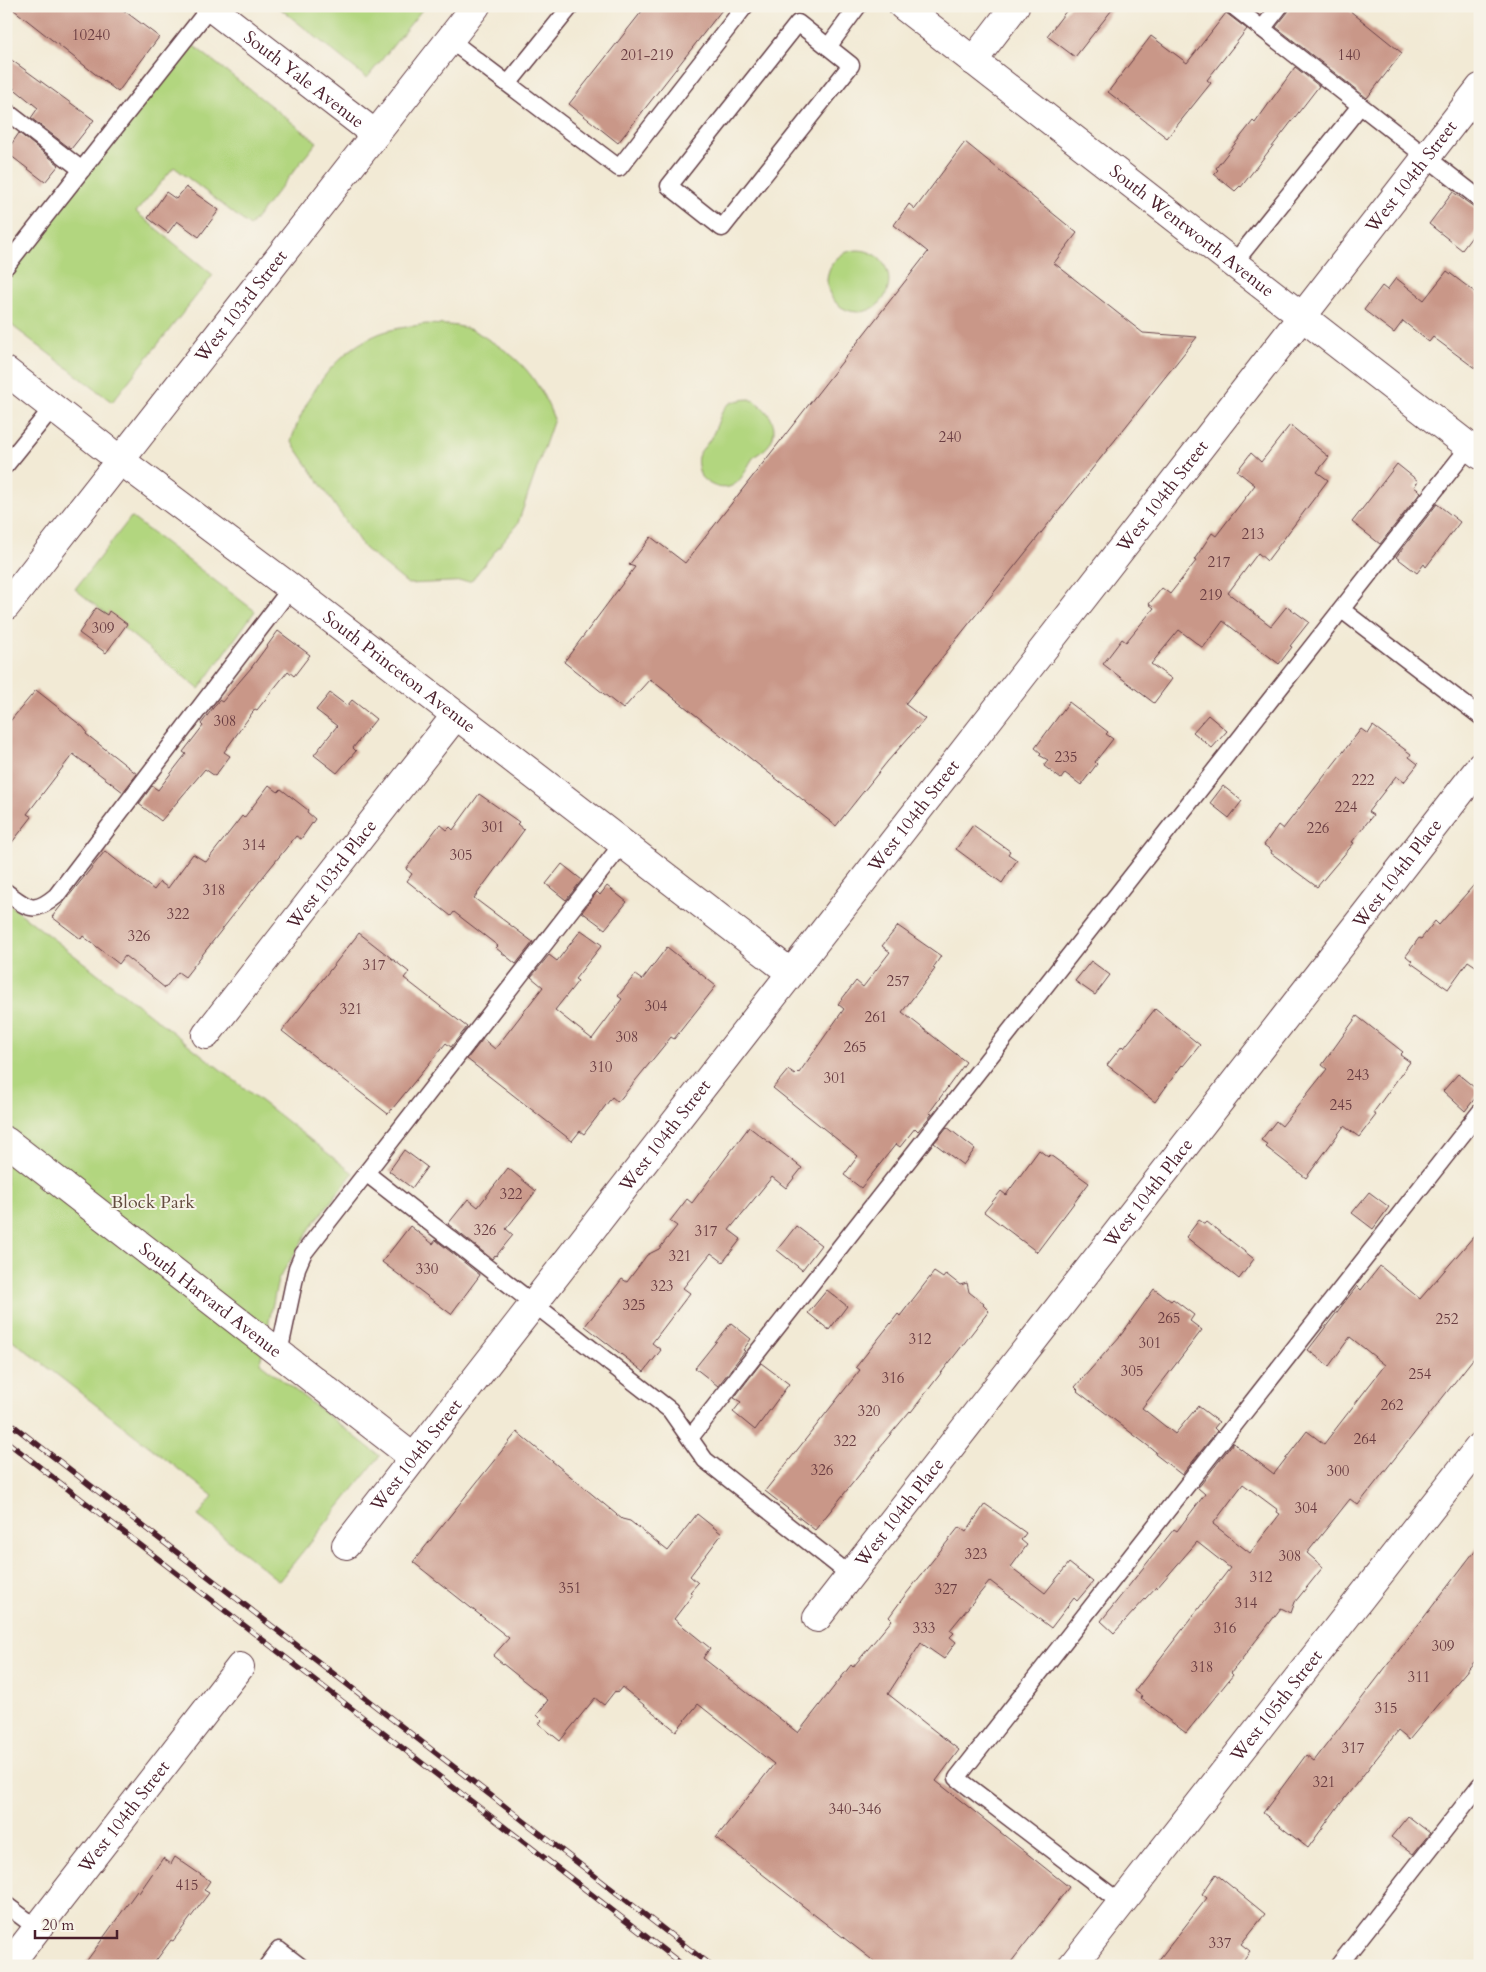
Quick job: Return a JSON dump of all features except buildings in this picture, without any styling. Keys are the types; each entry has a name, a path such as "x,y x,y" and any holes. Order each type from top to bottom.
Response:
{"street":[{"name":"West 103rd Street","path":"6,606 476,6"},
{"name":"South Wentworth Avenue","path":"904,6 1474,451"},
{"path":"973,61 1015,6"},
{"name":"South Yale Avenue","path":"210,7 375,134"},
{"name":"West 104th Street","path":"346,1545 1480,88"},
{"name":"South Princeton Avenue","path":"6,371 791,973"},
{"name":"West 103rd Place","path":"206,1035 456,715"},
{"name":"West 104th Place","path":"817,1618 1480,767"},
{"name":"South Harvard Avenue","path":"6,1141 414,1458"},
{"name":"West 105th Street","path":"1072,1966 1480,1446"},
{"name":"West 104th Street","path":"8,1966 240,1667"}],"lane":[{"path":"508,84 571,6"},
{"path":"450,40 618,168 745,6"},
{"path":"828,47 858,6"},
{"path":"1233,6 1480,199"},
{"path":"1262,29 1280,6"},
{"path":"6,266 210,7"},
{"path":"798,23 828,47 851,65 722,228 669,186 798,23"},
{"path":"1234,263 1360,106"},
{"path":"6,111 82,170"},
{"path":"6,465 53,407"},
{"path":"690,1438 1342,610 1474,451"},
{"path":"6,892 33,909 44,906 56,896 291,588"},
{"path":"1342,610 1480,716"},
{"path":"279,1353 297,1268 302,1254 623,844"},
{"path":"1121,1903 957,1778 1480,1112"},
{"path":"366,1173 670,1410 705,1460 850,1575"},
{"path":"1338,1966 1480,1785"},
{"path":"6,1905 37,1928"},
{"path":"267,1966 279,1950 300,1966"}],"green space":[{"path":"277,6 425,6 367,78"},
{"path":"189,42 317,142 250,226 174,167 136,212 213,275 112,402 6,321 6,279"},
{"path":"852,250 864,250 880,259 887,269 889,281 887,293 880,303 864,312 852,312 841,307 832,298 827,287 827,275 832,264 841,255"},
{"path":"426,324 464,327 502,348 521,364 536,383 554,419 518,523 471,581 408,584 364,548 291,441 312,394 333,366 345,355 359,344 380,333"},
{"path":"750,399 762,407 771,418 774,432 772,439 766,448 753,458 737,483 727,487 716,487 701,477 698,469 699,454 712,436 727,406 732,402"},
{"path":"131,517 255,611 199,689 75,589"},
{"name":"Block Park","path":"6,902 353,1173 311,1227 278,1280 260,1363 380,1456 279,1581 198,1516 213,1496 6,1335"}],"railway":[{"path":"6,1420 711,1966"},
{"path":"6,1441 684,1966"}]}
